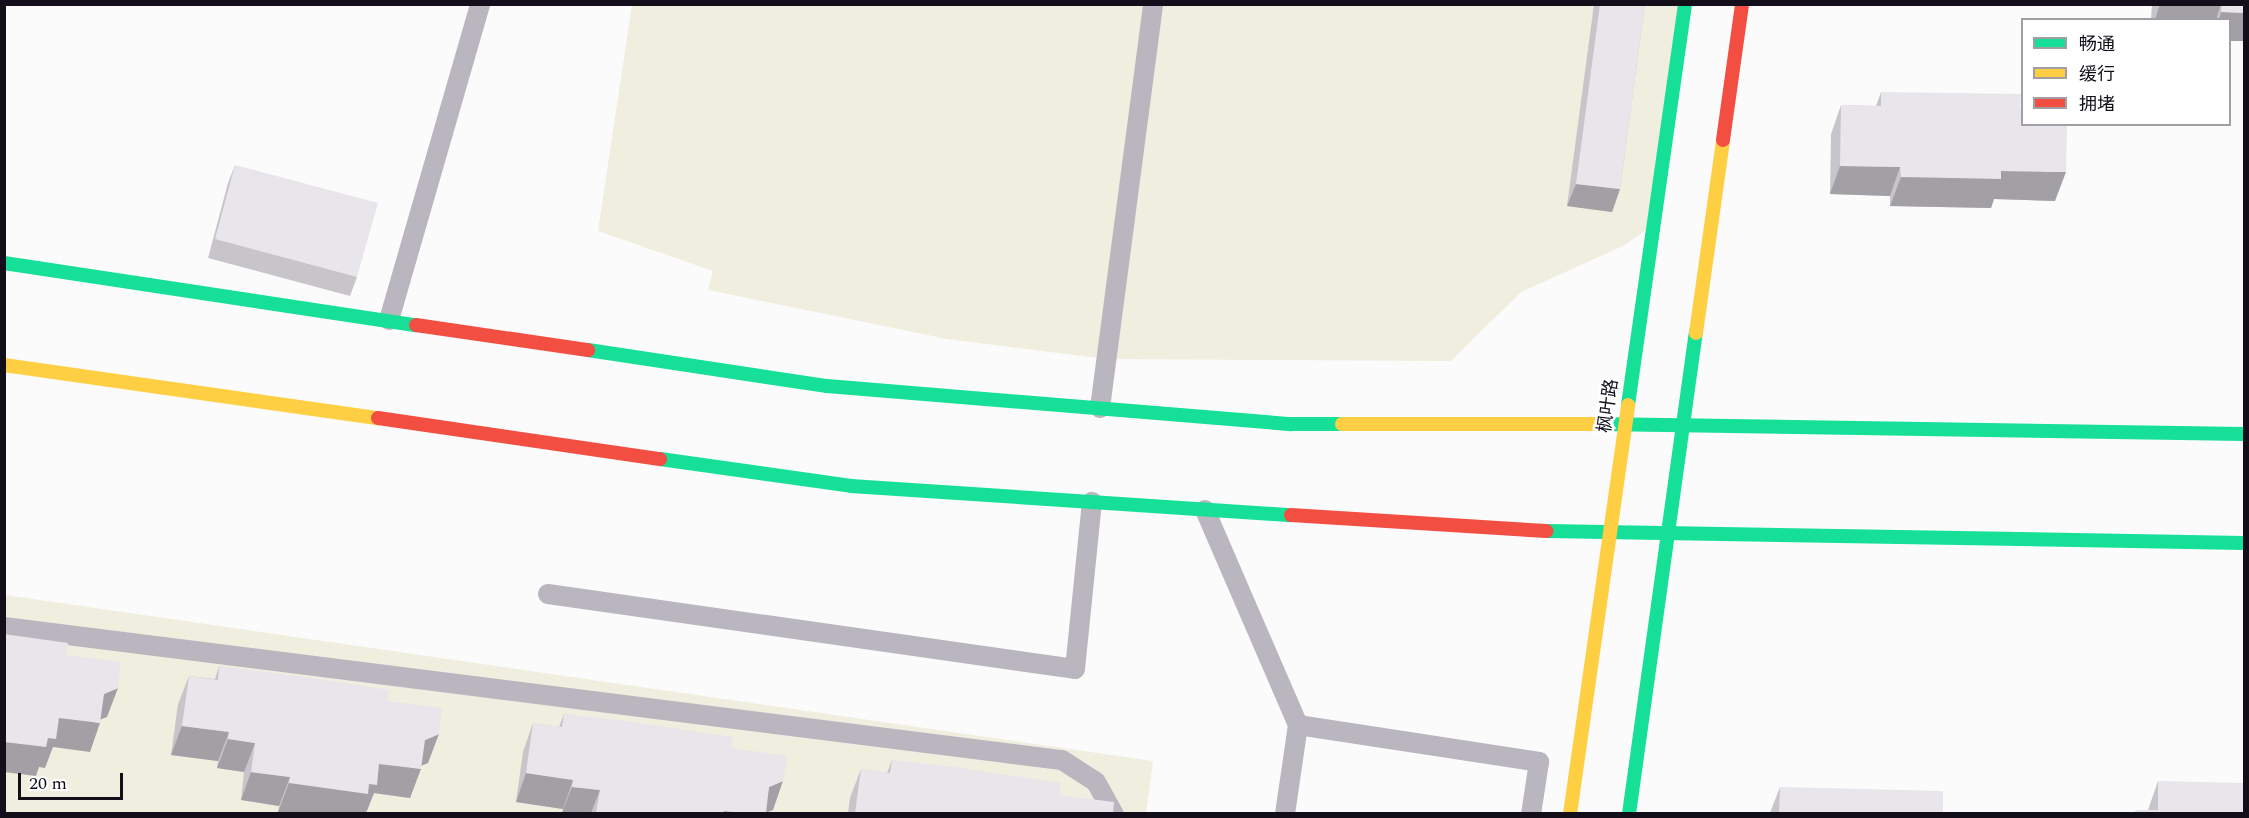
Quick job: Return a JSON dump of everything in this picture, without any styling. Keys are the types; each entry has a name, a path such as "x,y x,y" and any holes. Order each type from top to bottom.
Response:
{"main road":[{"name":"枫叶路","path":"1570,813 1684,4"},
{"path":"1629,813 1742,4"},
{"path":"4,263 827,386 1291,424 1625,424 2244,434"},
{"path":"4,365 852,486 1508,530 1610,530 2244,543"}],"lane":[{"path":"389,320 480,4"},
{"path":"1100,408 1153,4"},
{"path":"548,594 1075,669 1092,502"},
{"path":"1205,510 1298,725 1285,813"},
{"path":"4,627 1062,760 1096,782 1114,813"},
{"path":"1298,725 1539,762 1531,813"}],"shaded area":[{"path":"632,5 1685,5 1654,224 1625,245 1521,292 1451,361 1106,359 947,339 708,290 713,271 598,231"},
{"path":"5,595 1153,761 1146,814 5,814"}],"building":[{"path":"1600,4 1645,4 1620,189 1576,184"},
{"path":"2222,4 2244,4 2244,13 2221,12"},
{"path":"1881,92 2021,94 2021,126 2067,126 2066,172 2001,171 2001,179 1901,177 1900,167 1840,166 1841,105 1881,106"},
{"path":"235,165 378,203 357,277 215,239"},
{"path":"4,634 68,643 66,655 121,662 118,688 104,694 100,723 59,718 56,739 48,738 46,747 4,742"},
{"path":"219,666 389,690 387,701 442,708 439,734 425,740 421,769 379,764 377,785 369,784 368,794 289,783 290,777 251,772 255,743 228,739 229,732 182,726 189,676 218,680"},
{"path":"564,714 733,737 731,748 787,756 783,781 769,787 766,813 724,811 724,813 596,813 600,790 572,787 573,780 526,773 533,723 562,727"},
{"path":"892,760 1061,783 1059,795 1114,802 1113,813 855,813 861,769 890,773"},
{"path":"2158,781 2244,783 2244,813 2136,813 2136,810 2158,810"},
{"path":"1780,787 1943,791 1943,813 1779,813"}],"traffic: fast":[{"path":"1628,405 1685,4"},
{"path":"4,263 416,325"},
{"path":"1629,814 1696,333"},
{"path":"588,350 827,386 1291,424 1342,424"},
{"path":"1599,424 2244,434"},
{"path":"660,459 851,486 1291,515"},
{"path":"1546,531 2244,543"}],"traffic: slow":[{"path":"1696,333 1723,140"},
{"path":"4,365 378,418"},
{"path":"1570,814 1628,405"},
{"path":"1342,424 1599,424"}],"traffic: jam":[{"path":"1723,140 1742,4"},
{"path":"416,325 588,350"},
{"path":"378,418 660,459"},
{"path":"1291,515 1546,531"}]}
